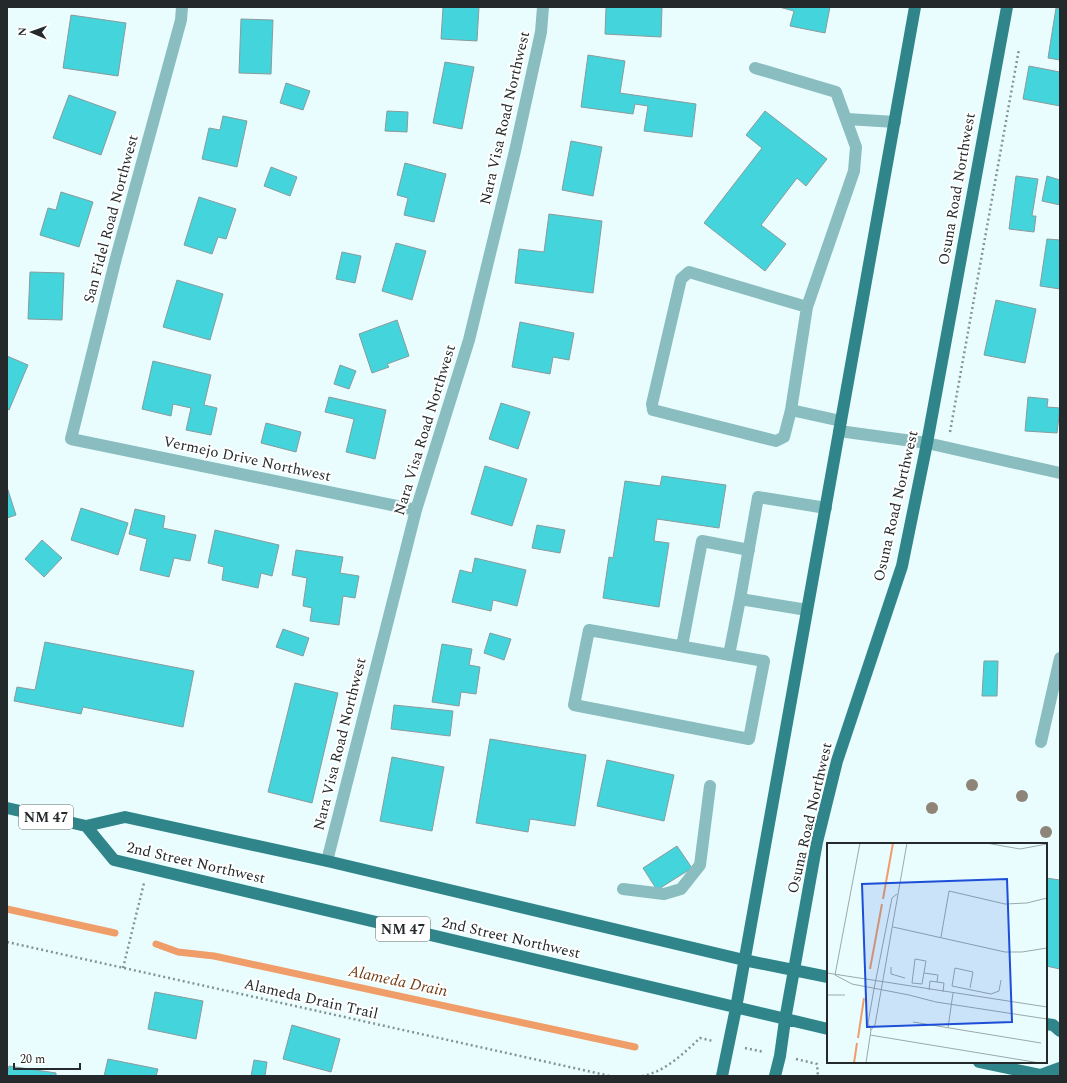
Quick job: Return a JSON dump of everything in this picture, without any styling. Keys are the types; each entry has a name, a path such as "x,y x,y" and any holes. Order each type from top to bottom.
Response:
{"main road":[{"path":"722,1076 736,1008 915,7"},
{"name":"Osuna Road Northwest","path":"775,1076 780,1056 785,1020 818,842 837,761 902,566 927,443 1007,7"},
{"name":"2nd Street Northwest","path":"7,808 86,826 125,817 327,861 744,960 827,977"},
{"name":"2nd Street Northwest","path":"86,826 114,860 827,1029"},
{"path":"1047,1024 1053,1025 1060,1031"},
{"path":"984,1063 1041,1075 1060,1068"}],"street":[{"name":"San Fidel Road Northwest","path":"71,439 116,258 181,20 182,7"},
{"name":"Nara Visa Road Northwest","path":"327,861 416,510 469,340 517,143 541,32 543,7"},
{"path":"755,68 836,92 856,147 854,171 807,307 791,410 784,438 776,441 654,410 652,404 681,279 684,275 689,272 807,307"},
{"path":"847,119 895,122"},
{"path":"791,410 840,426 927,443 1060,473"},
{"name":"Vermejo Drive Northwest","path":"71,439 416,510"},
{"path":"729,655 758,497 826,508"},
{"path":"682,646 702,542 749,550"},
{"path":"740,599 807,610"},
{"path":"589,630 682,646 764,661 750,739 574,705 589,630"},
{"path":"1041,742 1060,658"},
{"path":"623,889 664,894 681,889 700,865 710,786"}],"path":[{"path":"947,448 956,408 1019,45"},
{"path":"123,968 147,868"},
{"name":"Alameda Drain Trail","path":"7,942 610,1076"},
{"path":"642,1076 661,1069 700,1038 817,1064 818,1076"}],"building":[{"path":"443,7 479,7 477,41 441,39"},
{"path":"606,7 662,7 661,37 605,34"},
{"path":"779,7 830,7 825,33 790,26 794,11"},
{"path":"1056,8 1060,9 1060,60 1048,58"},
{"path":"71,15 126,23 118,76 63,68"},
{"path":"241,19 273,20 271,74 239,73"},
{"path":"588,55 625,61 620,93 696,104 692,137 644,131 648,106 635,104 633,114 581,107"},
{"path":"445,62 474,67 462,129 433,123"},
{"path":"1029,66 1060,72 1060,106 1023,99"},
{"path":"286,83 310,91 303,110 280,103"},
{"path":"69,95 116,112 101,155 53,138"},
{"path":"387,111 408,112 407,132 385,131"},
{"path":"765,111 827,159 806,186 797,178 761,225 786,244 765,271 704,223 762,148 746,135"},
{"path":"223,116 247,121 237,167 202,159 209,128 220,130"},
{"path":"571,141 602,147 593,196 562,190"},
{"path":"405,163 446,174 434,222 404,215 408,198 397,195"},
{"path":"271,167 297,177 290,196 264,186"},
{"path":"1016,176 1038,179 1032,216 1036,216 1034,232 1009,229"},
{"path":"1047,176 1060,180 1060,205 1042,201"},
{"path":"61,192 93,202 79,247 40,235 48,208 56,210"},
{"path":"199,197 236,209 226,239 218,237 212,254 184,245"},
{"path":"549,214 602,221 593,293 515,283 519,249 544,252"},
{"path":"1047,239 1060,240 1060,289 1040,286"},
{"path":"396,243 426,251 412,300 382,291"},
{"path":"342,252 361,256 355,283 336,279"},
{"path":"30,272 64,273 62,320 28,319"},
{"path":"177,280 223,294 210,340 163,327"},
{"path":"996,300 1036,309 1025,363 984,355"},
{"path":"397,320 409,356 387,364 389,367 372,373 359,334"},
{"path":"520,322 574,333 569,360 553,357 550,374 512,367"},
{"path":"7,356 28,365 9,410 7,409"},
{"path":"153,361 211,375 204,405 217,408 211,435 186,430 191,408 173,404 171,416 142,409"},
{"path":"340,365 356,371 349,389 334,384"},
{"path":"329,397 386,410 375,459 346,452 354,419 325,412"},
{"path":"1028,397 1048,399 1047,407 1060,408 1057,433 1025,431"},
{"path":"501,403 530,412 518,449 489,439"},
{"path":"266,423 301,432 296,452 261,443"},
{"path":"485,466 527,479 512,526 471,514"},
{"path":"662,476 726,485 719,528 657,519 654,541 669,543 659,607 603,598 609,557 613,558 625,481 660,486"},
{"path":"7,487 16,515 7,518"},
{"path":"81,508 128,523 118,555 71,540"},
{"path":"135,509 165,516 163,528 196,535 190,561 174,558 169,577 140,570 147,539 129,534"},
{"path":"537,525 565,530 560,553 532,548"},
{"path":"215,530 279,545 272,576 261,573 258,588 222,580 224,567 208,563"},
{"path":"42,540 62,558 44,577 25,559"},
{"path":"296,550 343,557 340,573 359,576 355,598 343,596 339,625 310,621 312,608 303,606 307,578 292,575"},
{"path":"475,558 526,570 517,606 493,600 491,611 452,602 460,570 472,573"},
{"path":"283,629 309,638 303,656 276,647"},
{"path":"490,633 511,639 504,660 484,653"},
{"path":"45,642 194,671 183,727 83,707 81,714 14,701 17,687 35,690"},
{"path":"442,644 472,649 469,665 480,667 476,694 461,692 459,706 432,702"},
{"path":"984,661 998,661 997,696 982,696"},
{"path":"295,683 338,693 312,803 268,792"},
{"path":"394,705 453,711 450,736 391,729"},
{"path":"490,739 586,755 575,826 530,819 528,832 476,823"},
{"path":"392,757 444,767 432,831 380,821"},
{"path":"607,760 674,775 664,821 597,806"},
{"path":"677,846 692,868 657,890 643,868"},
{"path":"1047,878 1060,880 1060,969 1047,966"},
{"path":"155,992 203,1001 196,1039 148,1029"},
{"path":"292,1025 340,1039 331,1072 283,1059"},
{"path":"108,1059 158,1069 156,1076 104,1076"},
{"path":"254,1060 267,1062 265,1076 251,1076"},
{"path":"9,1066 56,1073 56,1076 7,1076"}],"waterway":[{"name":"Alameda Drain","path":"7,909 115,933"},
{"name":"Alameda Drain","path":"156,944 178,952 214,956 635,1047"}]}
